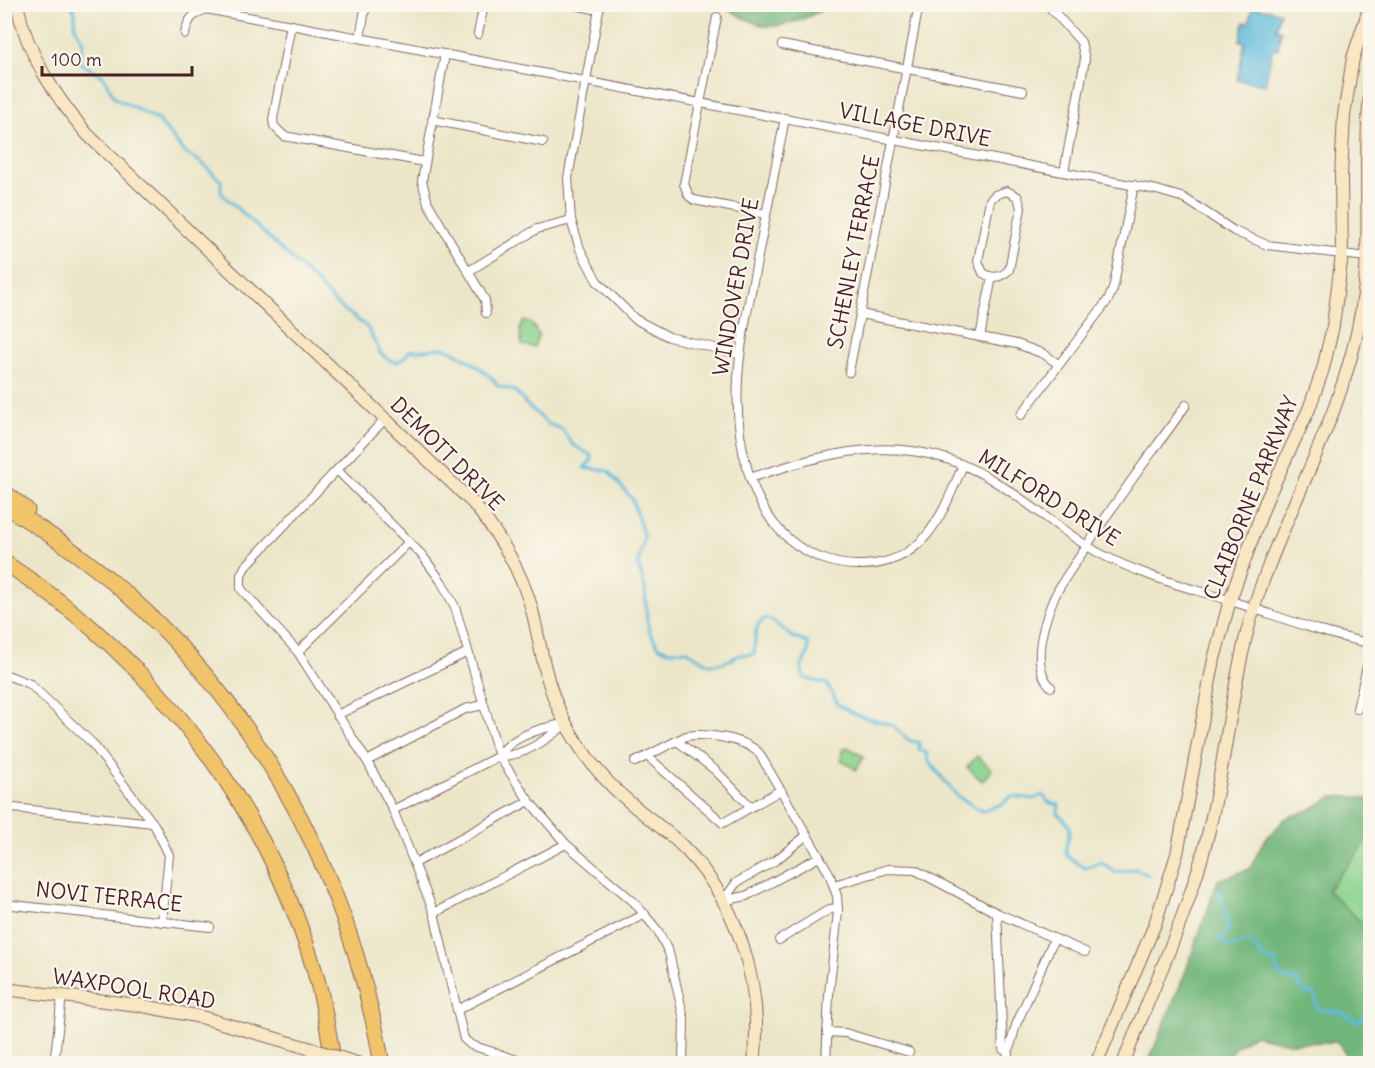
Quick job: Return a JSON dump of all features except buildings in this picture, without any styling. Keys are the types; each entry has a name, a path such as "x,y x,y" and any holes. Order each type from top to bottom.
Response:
{"highway":[{"path":"4,492 146,612 208,678 250,734 277,775 331,880 369,994 382,1064"},
{"path":"4,506 38,525 89,562"},
{"path":"4,562 77,614 128,659 169,702 222,774 272,862 291,907 318,983 334,1064"}],"main road":[{"name":"DEMOTT DRIVE","path":"16,4 31,50 46,79 66,109 87,134 473,503 503,544 525,590 547,676 566,724 591,763 608,783 678,842 697,862 723,901 735,925 749,969 756,1019 754,1064"},
{"name":"CLAIBORNE PARKWAY","path":"1096,1064 1155,924 1177,854 1214,659 1230,600 1262,512 1309,409 1323,369 1333,326 1342,254 1341,176 1344,115 1353,58 1371,6"},
{"name":"CLAIBORNE PARKWAY","path":"1123,1064 1170,952 1196,876 1215,802 1236,677 1254,609 1273,553 1341,394 1361,312 1367,256 1365,155 1371,95"},
{"name":"WAXPOOL ROAD","path":"4,989 138,1005 201,1017 360,1064"}],"street":[{"path":"360,38 366,4"},
{"path":"478,34 484,4"},
{"path":"569,4 600,7 568,178 571,220 588,267 608,294 628,313 669,337 739,354"},
{"name":"SCHENLEY TERRACE","path":"849,372 917,15 922,4"},
{"path":"1047,4 1081,42 1085,59 1064,172"},
{"name":"VILLAGE DRIVE","path":"185,34 187,21 194,14 206,9 1134,185 1184,198 1234,231 1267,245 1367,256"},
{"path":"717,17 699,102 685,190 694,200 766,214"},
{"path":"291,25 273,119 278,132 284,136 424,162"},
{"path":"782,45 1023,91"},
{"path":"445,54 422,181 428,203 485,300 486,313"},
{"name":"WINDOVER DRIVE","path":"785,118 739,354 736,401 738,428 750,478 771,520 795,544 826,560 868,565 900,557 924,540 942,516 963,465"},
{"path":"432,120 543,142"},
{"path":"1021,415 1108,300 1113,289 1134,185"},
{"path":"1007,191 1017,197 1021,208 1009,270 998,277 992,277 983,273 978,261 990,200 994,195 1007,191"},
{"path":"469,271 537,229 571,220"},
{"path":"980,337 992,277"},
{"path":"860,314 1030,348 1058,364"},
{"path":"1052,687 1045,680 1041,670 1043,634 1055,597 1087,545 1186,405"},
{"path":"385,419 245,567 241,575 241,589 298,652 367,761 393,810 434,913 460,1031 471,1045 529,1064"},
{"name":"MILFORD DRIVE","path":"750,478 829,453 875,448 919,452 963,465 1002,485 1087,545 1135,569 1254,609 1371,643"},
{"path":"337,470 422,555 445,590 454,607 499,756 529,801 566,844 645,914 664,942 676,980 684,1019 683,1064"},
{"path":"298,652 408,543"},
{"path":"337,715 468,652"},
{"path":"1357,709 1371,654"},
{"path":"4,674 30,684 92,743 153,823 169,855 162,922"},
{"path":"367,761 465,709 483,705"},
{"path":"393,810 499,756 505,746 542,728 566,724"},
{"path":"635,762 677,741 695,735 744,743 759,753 834,885 838,908 826,1064"},
{"path":"677,741 715,770 751,807"},
{"path":"646,756 723,823 781,790"},
{"path":"415,863 529,801"},
{"path":"4,807 153,823"},
{"path":"723,901 736,883 776,860 807,835"},
{"path":"434,913 566,844"},
{"path":"723,901 746,896 783,874 819,857"},
{"path":"776,860 783,874"},
{"path":"834,885 888,869 915,870 998,913 1085,952"},
{"name":"NOVI TERRACE","path":"4,904 210,927"},
{"path":"779,940 830,909 838,908"},
{"path":"998,913 1001,1027 1003,1048 1008,1052"},
{"path":"457,1010 645,914"},
{"path":"1005,1064 1019,1018 1054,939"},
{"path":"54,1064 62,996"},
{"path":"827,1032 845,1033 909,1052"}],"green space":[{"path":"724,5 829,5 800,20 767,26 750,21"},
{"path":"524,321 532,324 539,335 534,347 522,345 520,329"},
{"path":"847,747 864,757 856,770 841,760 842,750"},
{"path":"977,756 992,770 982,781 967,767"},
{"path":"1349,796 1370,799 1370,838 1327,890 1370,930 1370,1063 1350,1063 1338,1042 1290,1043 1253,1035 1233,1049 1230,1063 1148,1063 1184,976 1218,880 1250,869 1263,842 1286,818 1307,811 1332,797"},
{"path":"1370,837 1370,930 1326,890"}],"water":[{"path":"1252,7 1280,12 1276,28 1281,30 1278,49 1273,48 1265,85 1237,80 1245,42 1240,41 1244,22 1249,23"}],"waterway":[{"path":"71,4 75,13 75,27 83,42 79,62 103,76 115,98 158,120 185,153 201,162 221,181 221,193 315,281 334,302 367,327 381,354 397,362 411,350 444,348 458,354 481,369 498,386 515,391 548,424 562,429 573,445 591,455 592,460 584,468 608,471 632,499 644,537 638,564 645,587 650,633 659,647 669,651 686,650 709,664 723,663 740,655 754,654 758,626 764,619 771,620 793,637 808,643 808,653 801,667 804,678 827,684 838,705 857,715 892,725 910,741 919,742 919,750 927,753 928,760 957,796 982,811 1002,804 1012,796 1034,799 1043,795 1048,802 1059,805 1058,814 1069,826 1067,856 1085,868 1101,862 1115,872 1135,869 1148,875"},
{"path":"1216,891 1219,892 1229,925 1227,933 1218,940 1230,947 1250,942 1265,959 1276,962 1281,977 1296,980 1304,992 1315,994 1317,1009 1341,1012 1357,1022 1364,1016 1370,1020"}]}
